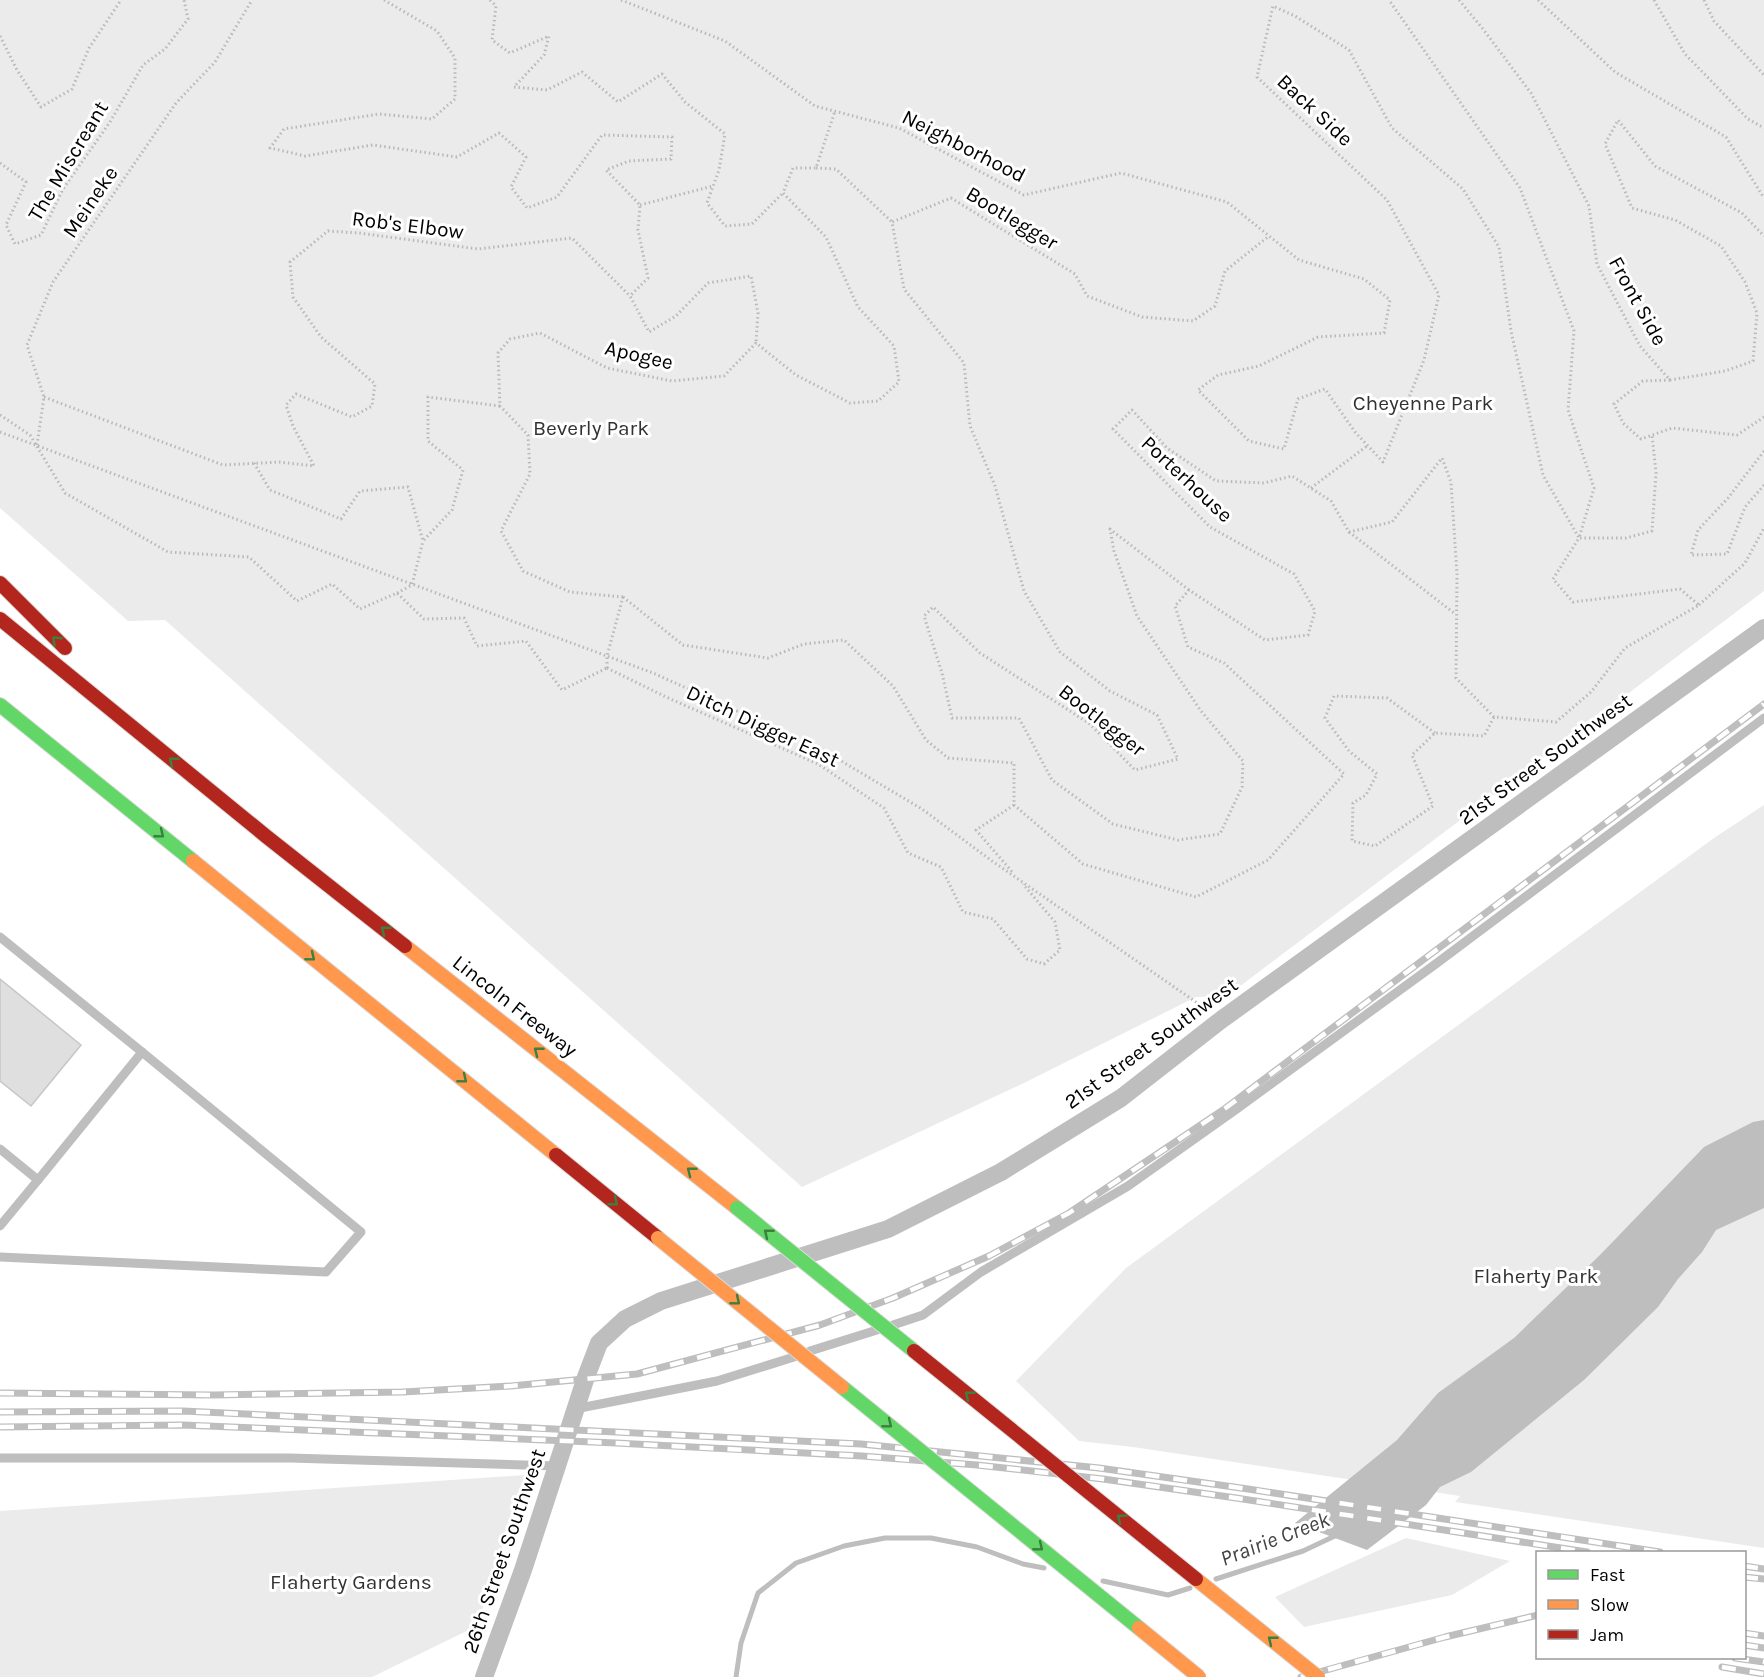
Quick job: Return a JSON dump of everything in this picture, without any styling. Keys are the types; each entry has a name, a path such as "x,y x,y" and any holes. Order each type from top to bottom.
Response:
{"highway":[{"path":"0,583 78,659"},
{"path":"0,619 267,837"},
{"path":"0,705 1199,1677"},
{"path":"0,719 130,810"},
{"path":"191,758 267,837"},
{"name":"Lincoln Freeway","path":"267,837 737,1208 1318,1677"}],"street":[{"name":"21st Street Southwest","path":"566,1440 599,1343 625,1319 661,1301 888,1229 1001,1172 1121,1098 1221,1020 1764,628"},
{"name":"26th Street Southwest","path":"484,1677 566,1440"}],"lane":[{"path":"575,1409 717,1381 923,1316 981,1272 1128,1186 1229,1115 1764,718"},
{"path":"0,937 361,1232 326,1272 0,1257"},
{"path":"0,1226 142,1052"},
{"path":"0,1149 38,1180"},
{"path":"0,1458 290,1458 557,1466"}],"path":[{"path":"0,36 17,70 41,107 72,89 89,48 121,0"},
{"name":"The Miscreant","path":"0,163 26,182 6,225 15,244 42,235 63,189 110,122 143,65 165,49 188,19 184,0"},
{"name":"Meineke","path":"37,447 44,398 27,345 53,282 176,103 215,62 252,0"},
{"path":"384,0 437,31 455,58 454,99 432,119 379,114 284,129 270,148 305,156 373,145 457,157 499,133 526,157 511,187 527,208 557,197 602,135 672,137 671,159 629,161 606,170 640,205 638,230 648,278 630,296 650,332 676,316 708,283 752,276 759,313 756,343 796,375 850,403 878,401 899,382 894,346 858,308 826,237 783,193"},
{"path":"490,0 496,6 492,40 510,53 549,36 544,55 514,87 547,90 582,72 618,102 662,74 686,102 725,134 719,170 707,203 725,226 752,224 783,193 793,168 836,169 892,222"},
{"name":"Neighborhood","path":"621,0 725,41 815,106 899,128 1024,195 1121,173 1227,202 1269,236"},
{"path":"1389,0 1520,188 1574,331 1568,410 1594,488 1579,538 1553,579 1573,602 1680,589 1699,605"},
{"name":"Front Side","path":"1459,0 1531,93 1589,206 1597,264 1640,346 1670,380"},
{"path":"1538,0 1615,72 1726,137 1764,198"},
{"path":"1654,0 1685,54 1748,119 1764,128"},
{"path":"1704,0 1713,21 1764,75"},
{"name":"Back Side","path":"1269,236 1299,260 1364,279 1390,300 1384,333 1318,337 1260,366 1218,375 1198,390 1249,441 1284,449 1298,399 1324,389 1355,432 1383,462 1424,360 1439,295 1388,200 1257,77 1273,6 1295,16 1349,50 1392,128 1463,189 1499,247 1511,331 1544,475 1579,538"},
{"path":"816,168 835,111"},
{"path":"1764,236 1742,213 1655,166 1618,120 1605,144 1632,208 1675,220 1721,246 1745,282 1757,313 1753,361 1725,372 1670,380 1643,381 1614,404 1623,423 1641,438 1672,428 1737,435 1764,417"},
{"path":"640,205 713,186"},
{"name":"Bootlegger","path":"1189,590 1110,529 1114,551 1137,616 1201,711 1243,761 1242,787 1220,834 1178,840 1113,824 1052,780 1019,718 951,718 942,674 924,616 933,608 980,653 1090,724 1135,771 1178,759 1157,715 1110,691 1060,652 1024,591 995,486 970,426 964,363 904,290 892,222 951,198 1075,274 1087,296 1142,317 1193,321 1215,306 1225,271 1269,236"},
{"name":"Rob's Elbow","path":"44,398 223,465 279,462 314,466 293,426 286,405 296,394 352,417 372,406 375,384 321,337 293,297 290,262 328,231 478,249 572,238 630,296"},
{"name":"Apogee","path":"500,406 498,353 510,339 540,333 607,368 672,381 724,376 756,343"},
{"path":"0,415 30,435 66,493 168,552 249,557 297,601 332,584 360,609 412,585 423,541 452,510 463,470 428,441 428,397 500,406 528,435 530,474 501,531 523,571 570,592 623,597 683,645 768,658 804,644 844,640 893,686 926,740 948,758 1014,763 1014,805 1083,864 1196,897 1268,860 1344,774 1224,663 1188,647 1175,606 1189,590"},
{"name":"Porterhouse","path":"1189,590 1266,640 1308,635 1315,611 1294,574 1210,527 1113,429 1132,410 1167,448 1216,481 1264,483 1292,476 1331,501 1349,532"},
{"path":"0,432 653,673 821,749 922,809 1018,879 1221,1020"},
{"path":"1579,538 1626,538 1652,531 1656,473 1652,435"},
{"path":"1311,488 1367,446"},
{"path":"1764,451 1728,498 1698,530 1691,555 1727,554 1745,507 1764,485"},
{"path":"1349,532 1392,522 1442,458 1451,482 1457,575 1456,678 1494,717 1556,722 1591,692 1625,648 1699,605 1745,563 1764,528"},
{"path":"254,463 270,490 341,519 360,491 408,487 423,541"},
{"path":"1349,532 1455,614"},
{"path":"397,593 424,619 464,618 477,646 526,641 562,690 607,668 607,656 623,597"},
{"name":"Ditch Digger East","path":"607,668 666,697 818,764 884,808 908,853 940,867 963,912 993,919 1027,959 1044,964 1060,950 1055,922 1018,879"},
{"path":"1435,733 1412,755 1433,806 1376,846 1352,841 1353,803 1366,795 1377,774 1349,751 1325,718 1334,696 1388,698 1435,733 1484,736 1494,717"},
{"path":"1014,805 975,830 1018,879"}],"green space":[{"name":"Beverly Park","path":"0,0 1764,0 1764,591 1227,996 1196,997 1022,1084 802,1187 165,620 128,621 0,508"},
{"name":"Flaherty Park","path":"1764,805 1764,1548 1455,1502 1460,1496 1079,1441 1016,1381 1126,1268 1714,838"},
{"name":"Flaherty Gardens","path":"525,1475 477,1626 372,1677 0,1677 0,1511"},
{"path":"1406,1538 1510,1561 1452,1595 1304,1627 1275,1597"}],"shaded area":[{"path":"1764,1120 1764,1208 1716,1230 1702,1252 1678,1279 1658,1307 1584,1380 1471,1472 1440,1487 1426,1505 1367,1550 1295,1523 1397,1440 1438,1393 1514,1338 1600,1255 1704,1147 1753,1122"}],"building":[{"path":"0,979 81,1045 31,1106 0,1081"}],"waterway":[{"name":"Prairie Creek","path":"1216,1579 1303,1551 1337,1535"},
{"name":"Prairie Creek","path":"736,1677 741,1643 758,1593 796,1563 844,1546 885,1538 931,1538 977,1547 1023,1564 1044,1568"},
{"name":"Prairie Creek","path":"1103,1581 1168,1595 1190,1588"}],"railway":[{"path":"0,1393 213,1395 403,1392 511,1386 637,1374 820,1325 893,1298 989,1256 1069,1213 1223,1110 1764,704"},
{"path":"0,1412 183,1411 861,1444 1099,1468 1653,1551"},
{"path":"0,1427 183,1425 616,1443 862,1456 977,1465 1103,1479 1580,1551"},
{"path":"1746,1566 1764,1569"},
{"path":"1746,1577 1764,1579"},
{"path":"1301,1677 1445,1637 1536,1615"},
{"path":"1746,1633 1764,1636"},
{"path":"1746,1645 1764,1648"},
{"path":"1742,1659 1764,1662"},
{"path":"1722,1667 1764,1674"}],"traffic: fast":[{"path":"0,705 193,861"},
{"path":"737,1208 914,1351"},
{"path":"842,1387 1139,1628"}],"traffic: slow":[{"path":"193,861 556,1155"},
{"path":"405,946 737,1208"},
{"path":"658,1238 842,1387"},
{"path":"1196,1579 1318,1677"},
{"path":"1139,1628 1199,1677"}],"traffic: jam":[{"path":"0,583 65,648"},
{"path":"0,619 267,837 405,946"},
{"path":"556,1155 658,1238"},
{"path":"914,1351 1196,1579"}],"park label":[{"name":"Cheyenne Park","path":"1423,403"}]}
